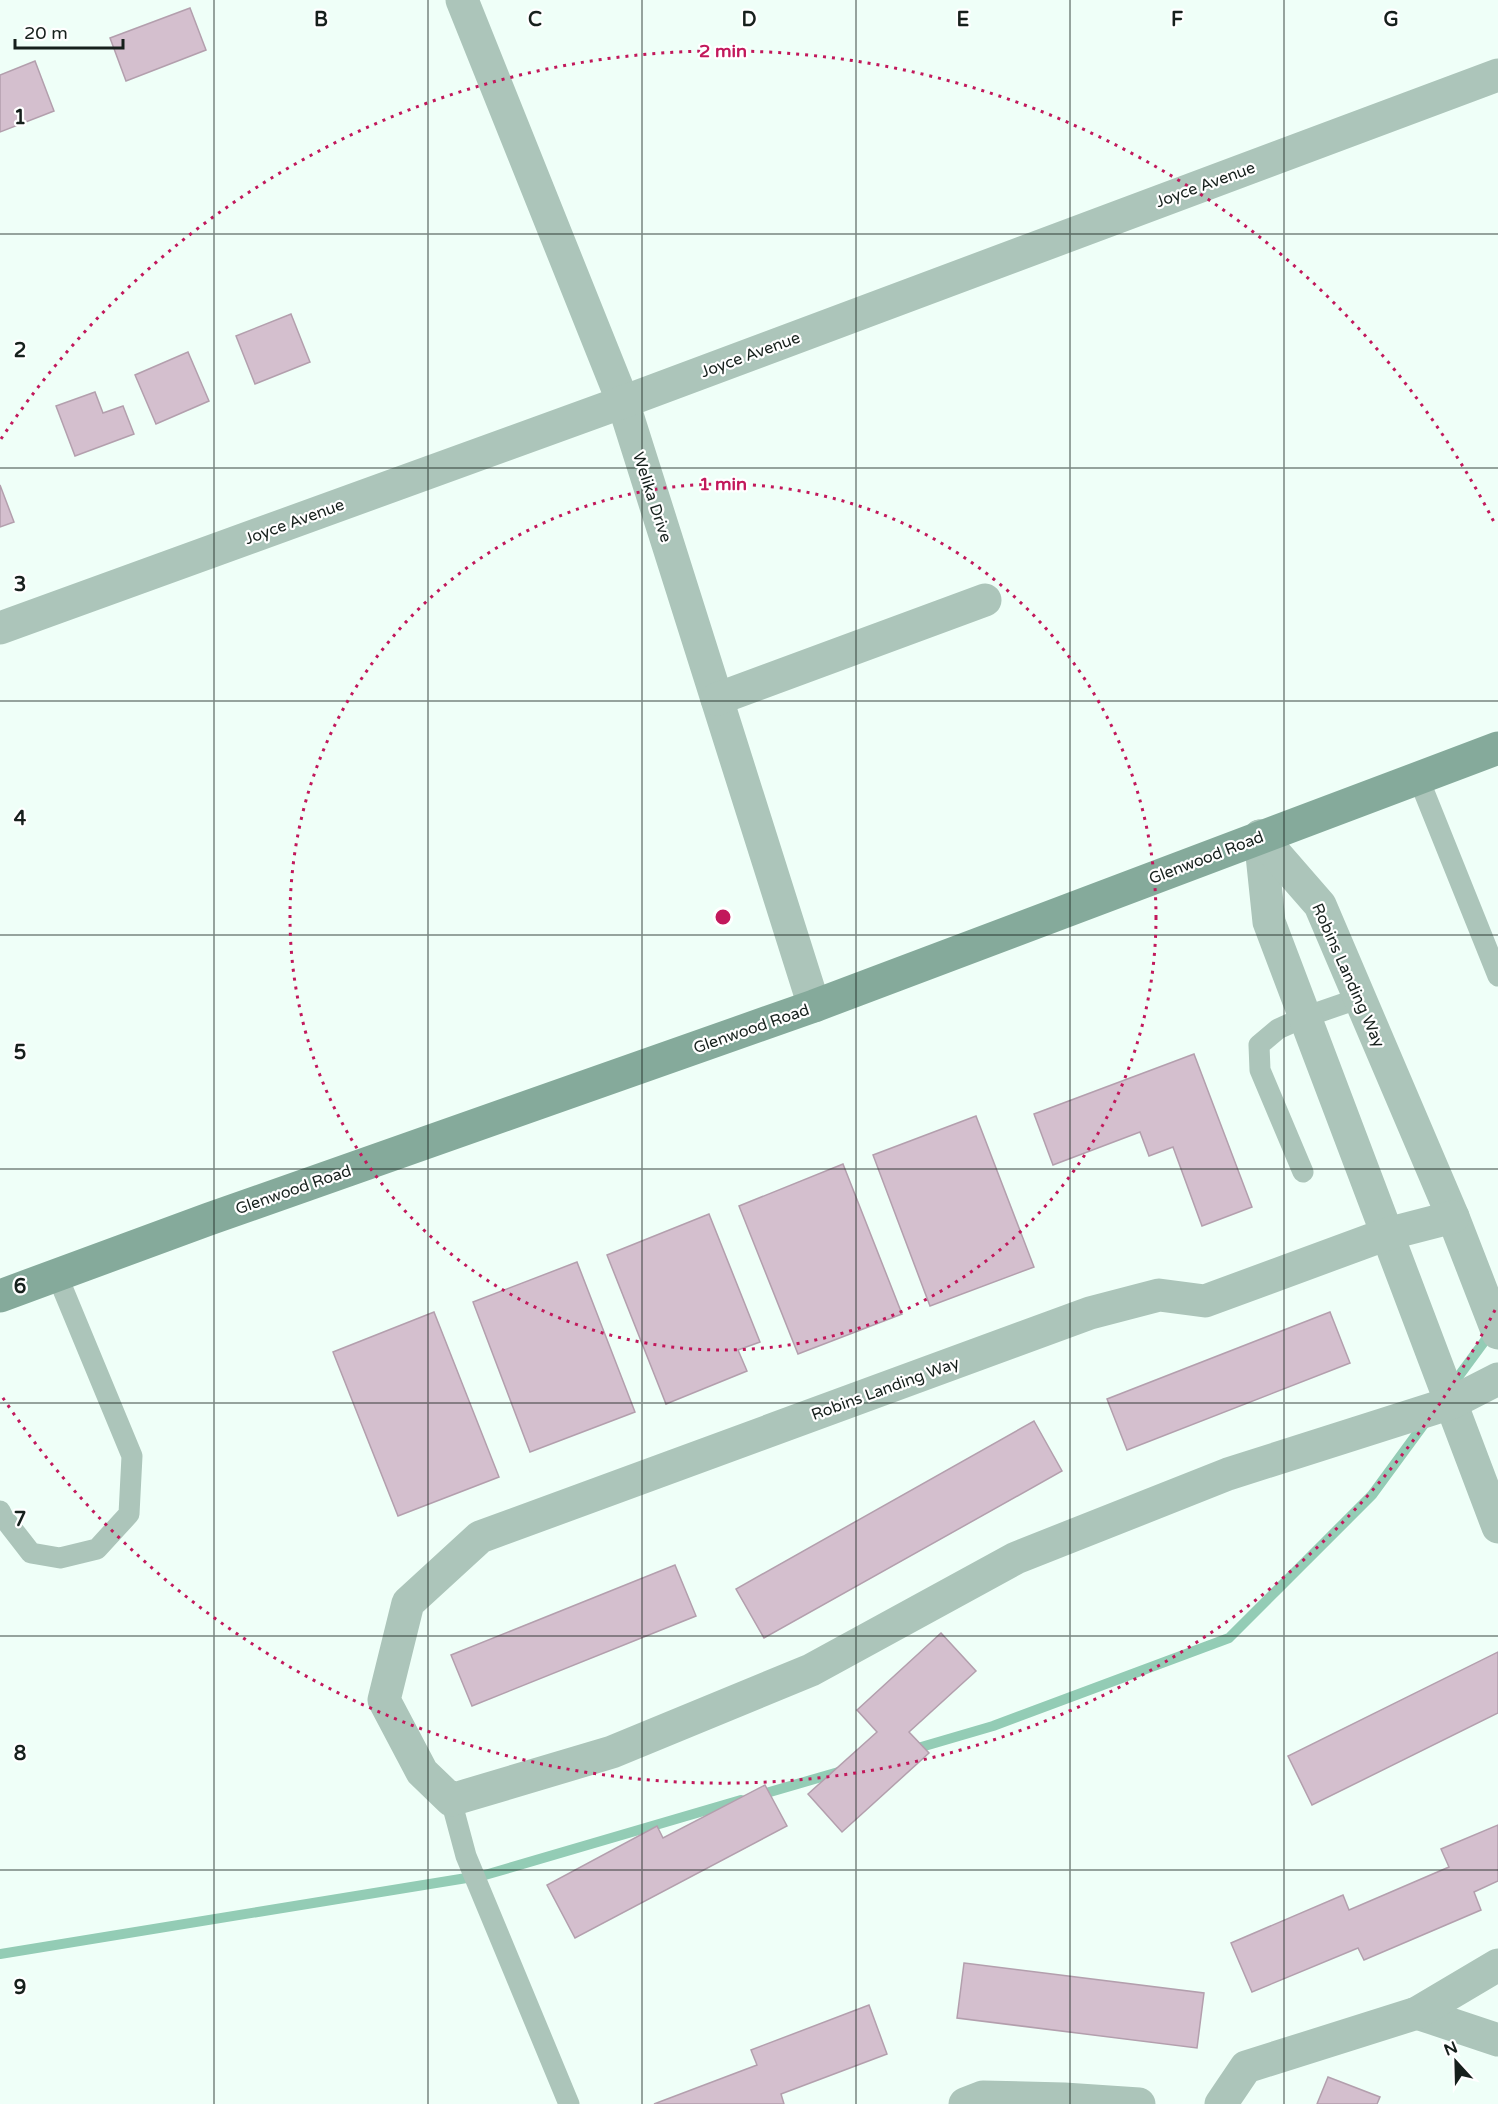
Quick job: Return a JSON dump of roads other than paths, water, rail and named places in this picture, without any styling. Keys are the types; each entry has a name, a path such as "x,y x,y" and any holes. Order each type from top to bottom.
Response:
{"main road":[{"name":"Glenwood Road","path":"0,1296 209,1219 814,1006 1498,748"}],"street":[{"name":"Welika Drive","path":"462,0 623,402 814,1006"},
{"name":"Joyce Avenue","path":"0,628 623,402 1498,75"},
{"path":"717,699 985,600"},
{"path":"1260,836 1269,922 1498,1527"},
{"name":"Robins Landing Way","path":"1260,836 1320,905 1454,1217 1498,1333"},
{"name":"Robins Landing Way","path":"451,1800 422,1772 384,1700 408,1603 480,1537 1090,1312 1159,1295 1205,1301 1387,1234 1454,1217"},
{"path":"451,1800 612,1752 811,1670 1016,1558 1228,1474 1451,1403 1498,1379"},
{"path":"1221,2104 1246,2067 1417,2013 1498,1965"},
{"path":"1417,2013 1498,2040"},
{"path":"965,2104 983,2097 1139,2104"}],"lane":[{"path":"1418,777 1498,976"},
{"path":"1303,1172 1260,1070 1259,1045 1278,1029 1360,998"},
{"path":"0,1511 3,1518 32,1553 60,1558 97,1549 129,1514 132,1456 57,1275"},
{"path":"451,1800 466,1856 570,2104"}],"waterway":[{"path":"1450,1388 1492,1331"},
{"path":"911,1750 993,1726 1229,1638 1372,1495 1427,1420"},
{"path":"756,1796 842,1771"},
{"path":"0,1954 485,1875 741,1800"}]}
